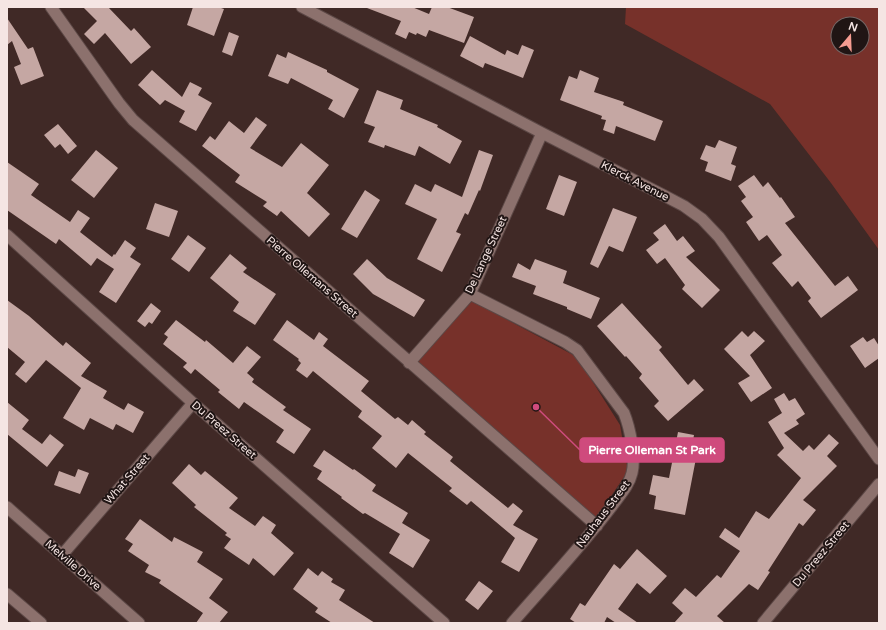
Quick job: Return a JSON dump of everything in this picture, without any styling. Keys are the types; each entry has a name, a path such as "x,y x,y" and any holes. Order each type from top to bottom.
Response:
{"street":[{"name":"Pierre Ollemans Street","path":"51,7 119,104 133,120 597,526"},
{"name":"Klerck Avenue","path":"302,7 684,206 702,219 719,237 879,458"},
{"name":"De Lange Street","path":"409,363 470,294 542,133"},
{"name":"Du Preez Street","path":"7,235 193,403 444,623"},
{"name":"Nauhaus Street","path":"470,294 565,342 577,350 624,413 628,423 633,454 634,462 629,483 597,526 512,623"},
{"name":"What Street","path":"62,555 193,403"},
{"name":"Du Preez Street","path":"763,623 879,484"},
{"name":"Melville Drive","path":"7,507 139,623"},
{"path":"8,597 41,623"}],"shaded area":[{"path":"626,7 879,7 879,250 831,183 770,104 625,24"},
{"path":"472,301 577,357 620,425 628,471 593,523 413,365"}],"building":[{"path":"83,7 108,7 131,31 134,28 151,47 131,64 105,33 94,44 84,34 97,21"},
{"path":"193,7 218,7 224,9 214,36 187,25"},
{"path":"367,7 412,7 429,14 432,7 447,7 474,17 464,43 429,30 426,37 417,33 416,35 409,32 406,39 395,34 401,21"},
{"path":"7,18 28,49 33,47 44,76 21,85 14,67 21,64 12,41 7,45"},
{"path":"229,32 239,36 232,56 222,52"},
{"path":"470,36 505,55 507,50 518,55 522,45 534,50 523,78 485,63 483,68 460,56"},
{"path":"288,52 327,70 327,72 359,89 344,118 328,109 333,100 291,78 288,84 268,76 277,54 286,58"},
{"path":"152,70 182,97 190,82 202,88 198,95 212,103 196,131 179,122 185,111 165,100 160,105 138,85"},
{"path":"580,70 599,78 594,92 624,102 623,105 663,121 655,141 616,126 614,134 603,130 606,120 601,119 602,116 560,100 569,76 577,79"},
{"path":"377,90 403,100 400,109 438,125 437,127 462,141 450,164 419,146 415,156 385,145 384,148 368,142 375,127 364,123"},
{"path":"256,117 267,125 250,148 282,167 301,143 329,165 307,193 330,214 309,237 281,211 277,216 263,206 267,202 235,182 240,175 202,146 210,136 215,140 229,121 244,133"},
{"path":"58,124 77,146 68,154 60,144 55,148 44,135"},
{"path":"719,140 737,147 731,164 736,166 731,181 705,171 708,162 700,159 706,145 715,148"},
{"path":"96,150 118,168 94,198 71,180"},
{"path":"479,150 493,155 480,191 479,190 468,215 465,213 456,232 461,234 442,272 417,259 437,219 405,204 415,184 431,192 435,184 462,197"},
{"path":"7,162 39,184 31,195 70,222 78,210 90,218 80,232 112,257 125,240 136,248 130,257 141,264 116,303 99,292 114,269 97,258 91,266 59,239 56,244 7,210"},
{"path":"559,175 577,182 564,216 546,209"},
{"path":"754,175 763,187 768,182 780,198 781,197 795,217 785,223 835,286 848,276 858,290 821,318 808,301 811,298 798,281 792,287 772,263 782,255 767,235 759,241 746,222 753,217 741,201 746,197 738,186"},
{"path":"365,190 380,200 357,238 341,229"},
{"path":"155,203 178,211 169,237 146,229"},
{"path":"613,208 637,217 623,252 609,246 598,268 590,264"},
{"path":"665,224 677,241 683,236 695,251 686,257 720,290 702,308 682,289 685,285 665,258 657,264 646,250 659,240 653,233"},
{"path":"188,235 206,248 189,272 171,259"},
{"path":"230,254 247,268 243,272 276,294 255,325 233,311 239,302 210,278"},
{"path":"367,259 387,278 425,300 414,317 373,294 353,274"},
{"path":"535,259 567,271 563,283 600,298 591,319 567,309 567,307 533,294 536,286 512,277 518,263 530,270"},
{"path":"7,300 29,316 63,346 66,342 91,363 81,376 107,391 103,398 124,410 128,403 144,412 133,433 116,424 113,430 90,418 84,430 63,418 81,388 46,360 26,383 15,374 25,362 7,347"},
{"path":"151,303 161,311 152,324 149,322 145,327 137,321"},
{"path":"622,303 662,347 659,350 688,385 694,379 704,390 668,421 654,406 659,401 639,378 642,374 597,326"},
{"path":"176,320 205,342 206,340 233,363 247,346 261,357 247,373 254,379 252,382 286,407 283,410 311,429 294,454 276,442 284,430 244,402 239,409 218,392 220,390 195,369 191,374 183,367 187,363 163,344 168,337 164,334"},
{"path":"287,320 314,340 319,332 328,339 323,346 369,381 361,391 395,419 398,417 408,425 412,420 426,432 424,434 453,457 450,461 508,508 513,503 523,511 513,525 538,539 519,572 501,562 515,538 471,501 467,505 449,491 452,488 408,453 396,468 372,448 382,436 358,417 362,411 313,371 307,378 296,370 301,363 298,360 299,359 273,340"},
{"path":"742,331 748,337 754,331 765,341 750,355 772,388 751,402 738,383 750,376 724,349"},
{"path":"863,337 867,342 874,338 879,346 879,358 865,368 850,346"},
{"path":"784,393 789,401 795,398 805,414 796,420 799,424 784,433 803,451 809,445 814,450 829,434 839,443 827,456 837,466 803,500 816,510 803,526 799,523 768,571 770,572 758,590 749,584 717,616 725,623 674,623 683,613 672,603 685,588 696,597 717,575 721,578 740,551 719,537 725,528 739,538 756,511 769,519 801,478 777,455 784,448 768,422 782,413 774,399"},
{"path":"7,402 29,420 22,429 42,444 50,434 64,445 47,467 7,434"},
{"path":"678,432 694,435 692,446 698,448 685,515 654,509 656,496 649,494 653,475 669,478"},
{"path":"324,450 376,485 372,491 408,513 402,523 430,540 413,568 389,553 400,534 365,513 363,514 317,479 322,471 313,466"},
{"path":"189,464 201,475 205,471 238,498 229,508 255,526 263,516 276,525 271,533 294,553 274,576 253,558 249,565 224,548 231,539 225,535 227,533 194,507 196,505 172,483"},
{"path":"78,469 89,473 80,494 54,485 59,471 75,477"},
{"path":"140,519 172,542 174,537 203,552 197,562 223,579 209,598 228,612 219,623 196,623 203,613 159,583 161,580 145,572 149,565 128,551 133,544 125,539"},
{"path":"637,549 667,576 650,594 637,583 618,609 638,623 616,623 607,617 604,623 576,623 570,619 580,603 585,606 614,564 620,569"},
{"path":"308,568 318,576 322,571 333,579 331,582 345,590 339,600 375,623 332,623 315,612 318,608 293,589"},
{"path":"479,581 493,591 478,610 465,600"}],"place":[{"name":"Pierre Olleman St Park","path":"536,407"}]}
